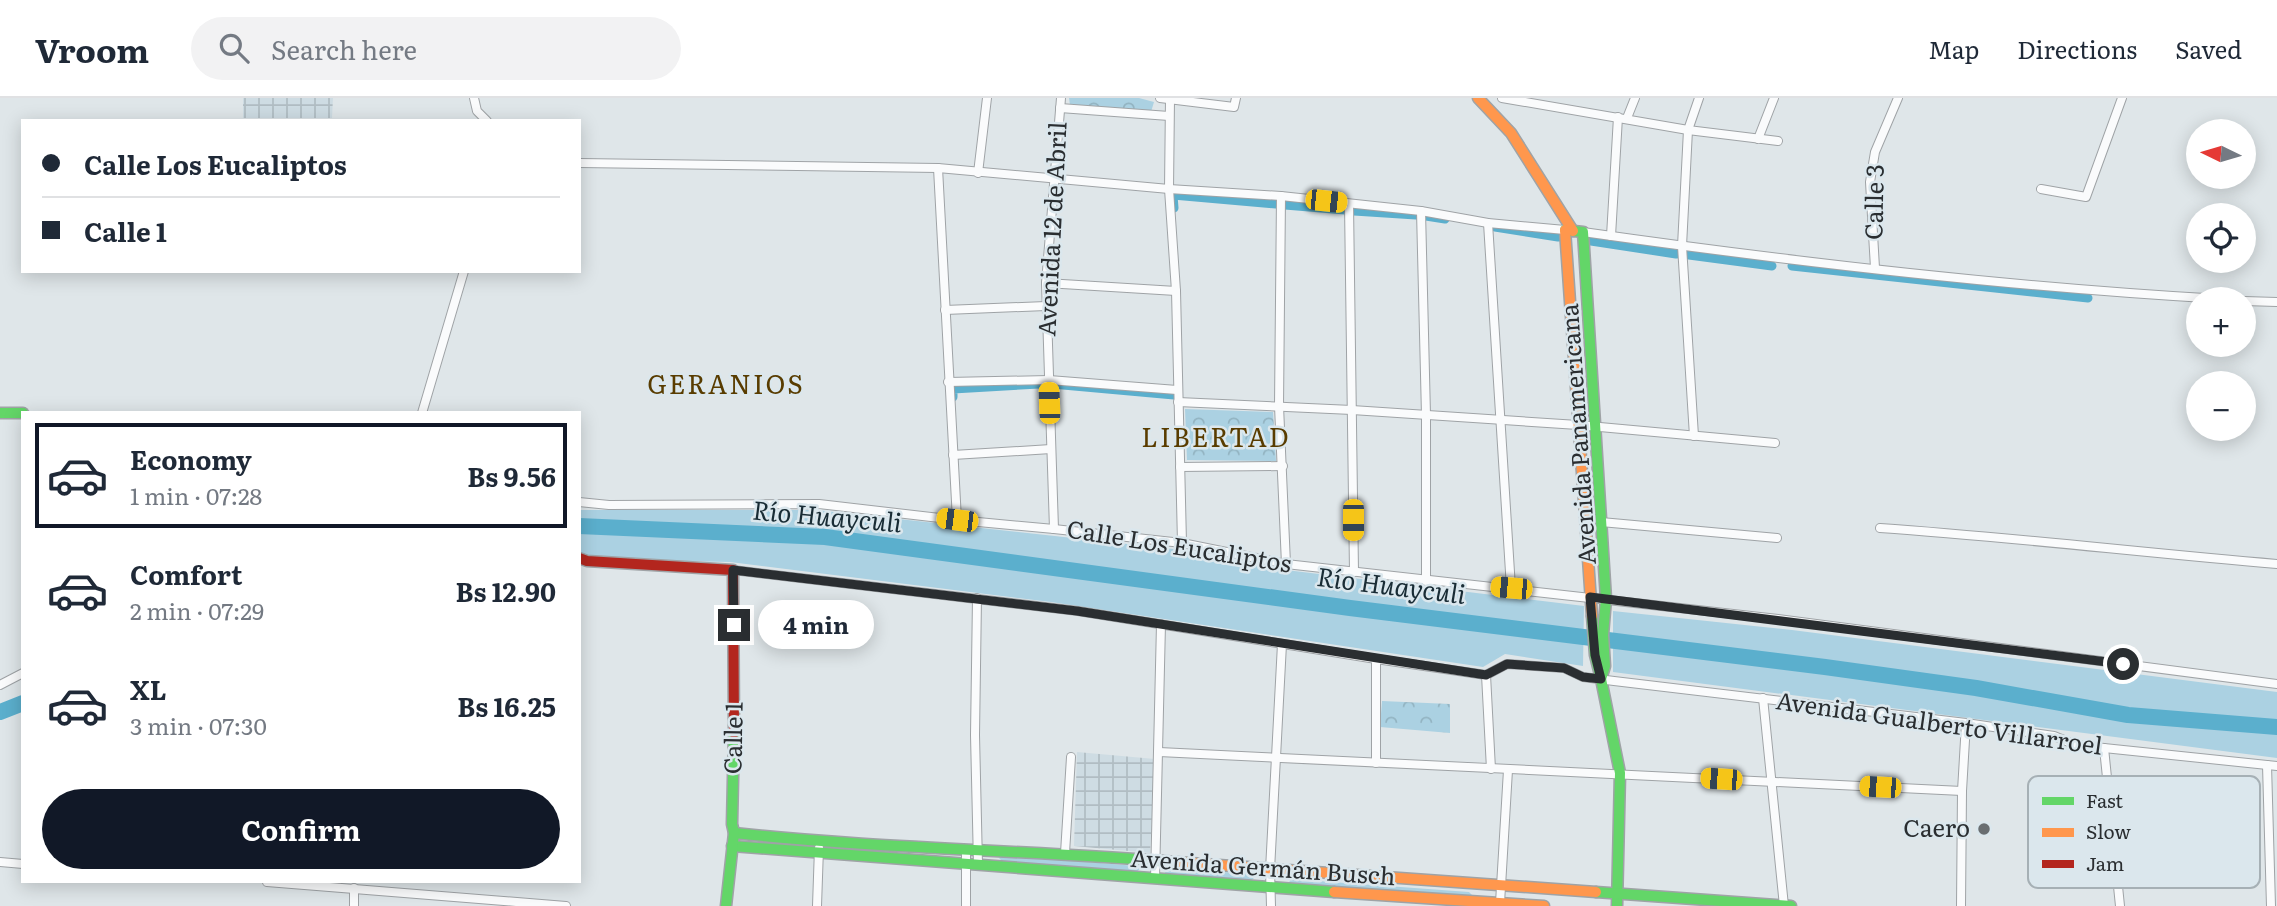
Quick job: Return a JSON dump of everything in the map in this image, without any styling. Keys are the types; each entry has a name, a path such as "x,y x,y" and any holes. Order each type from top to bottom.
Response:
{"main road":[{"name":"Avenida Panamericana","path":"1478,98 1511,133 1573,231 1595,426 1606,599 1598,635"},
{"name":"Avenida Panamericana","path":"1573,231 1578,425 1590,597 1598,635 1601,679 1620,773 1617,906"},
{"path":"0,413 21,413"},
{"path":"581,559 733,570"},
{"name":"Calle 1","path":"726,906 734,833 733,570"},
{"name":"Avenida Germán Busch","path":"734,833 819,847 972,863 1155,879 1544,906"},
{"name":"Avenida Germán Busch","path":"732,846 1065,853 1791,906"}],"street":[{"path":"474,98 477,111 485,119"},
{"path":"978,173 987,98"},
{"name":"Avenida 12 de Abril","path":"1054,528 1046,283 1061,98"},
{"path":"1160,98 1234,107 1236,98"},
{"path":"1502,98 1561,102 1623,118 1688,130 1778,141"},
{"path":"1611,236 1623,118 1635,98"},
{"path":"1694,436 1682,247 1688,130 1699,98"},
{"path":"1758,139 1774,98"},
{"name":"Calle 3","path":"1875,268 1870,182 1875,152 1898,98"},
{"path":"2041,189 2086,197 2122,98"},
{"path":"1170,99 1169,189 1176,290 1182,543"},
{"path":"1060,108 1169,116"},
{"path":"581,163 938,168 1054,180 1280,196 1421,211 1488,223 1573,231 1682,247 2091,292 2186,297"},
{"path":"938,168 957,520"},
{"path":"1280,196 1279,406 1286,564"},
{"path":"1349,204 1354,572"},
{"path":"1421,211 1426,415 1426,581"},
{"path":"1488,223 1511,588"},
{"path":"423,411 463,273"},
{"path":"1046,283 1176,290"},
{"path":"2256,301 2277,302"},
{"path":"944,310 1046,306"},
{"path":"948,382 1049,380 1177,390"},
{"path":"1178,402 1595,426 1775,443"},
{"path":"953,455 1051,449"},
{"path":"1180,467 1283,466"},
{"name":"Calle Los Eucaliptos","path":"581,502 609,505 819,504 1054,528 1182,543 1286,564 1590,597 2277,684"},
{"path":"1601,522 1777,538"},
{"path":"1880,528 1981,535 2277,564"},
{"path":"733,570 977,598 1486,675 1491,769"},
{"path":"966,906 972,863 977,598"},
{"path":"1155,879 1161,624"},
{"path":"1271,906 1270,870 1282,644"},
{"path":"1376,659 1376,763"},
{"name":"Avenida Gualberto Villarroel","path":"1486,675 1507,664 1564,668 1583,677 1966,723 2054,736 2076,745 2277,766"},
{"path":"0,685 21,674"},
{"path":"1763,698 1784,906"},
{"path":"1961,906 1962,791 1966,723"},
{"path":"2104,748 2107,776"},
{"path":"1158,752 1962,791"},
{"path":"1065,853 1071,757"},
{"path":"2267,765 2271,906"},
{"path":"1493,903 1502,884 1508,770"},
{"path":"817,906 819,847"},
{"path":"0,862 21,864"},
{"path":"282,883 354,888 390,886 566,906"},
{"path":"1488,884 1493,903"},
{"path":"354,888 354,906"},
{"path":"2118,888 2120,906"}],"shaded area":[{"path":"243,98 333,98 332,118 243,118"},
{"path":"1077,752 1155,759 1150,853 1074,846"}],"green space":[{"path":"1069,98 1139,98 1154,102 1151,112 1070,105"},
{"path":"1185,409 1273,412 1276,461 1187,460"},
{"path":"581,510 816,510 1182,550 1231,562 1286,570 1584,606 1583,666 1505,654 1483,667 1051,602 730,562 582,559"},
{"path":"1613,611 1792,630 2277,692 2277,758 1613,672"},
{"path":"1382,701 1450,704 1450,733 1380,727"},
{"path":"1003,855 1136,866 1140,869 1135,873 1003,862 999,858"},
{"path":"1168,868 1250,874 1254,878 1250,881 1167,875 1164,871"},
{"path":"1291,879 1469,892 1473,896 1288,884"}],"waterway":[{"path":"1174,208 1173,195 1276,204"},
{"path":"1285,205 1345,210"},
{"path":"1354,211 1416,215"},
{"path":"1426,216 1445,219"},
{"path":"1495,227 1558,237"},
{"path":"1591,241 1676,254"},
{"path":"1689,255 1772,266"},
{"path":"1792,266 2088,298"},
{"path":"953,397 953,389 1039,384"},
{"path":"1052,384 1174,395"},
{"name":"Río Huayculi","path":"581,526 825,537 1350,608 1825,667 1976,688 2128,715 2277,727"},
{"name":"Río Huayculi","path":"0,712 21,704"}],"traffic: fast":[{"path":"1565,230 1583,232 1606,599 1603,635 1605,666 1601,679 1595,655 1592,616"},
{"path":"0,413 21,413"},
{"path":"1601,679 1620,773 1617,906"},
{"path":"726,906 734,833 734,733"},
{"path":"734,833 844,843 1176,862"},
{"path":"732,846 1334,892"},
{"path":"1596,892 1791,906"}],"traffic: slow":[{"path":"1478,98 1511,133 1573,231"},
{"path":"1565,230 1592,616"},
{"path":"1176,862 1596,892"},
{"path":"1334,892 1544,906"}],"traffic: jam":[{"path":"581,559 733,570 734,733"}],"place":[{"name":"Caero","path":"1984,829"}],"district":[{"name":"GERANIOS","path":"726,385"},
{"name":"LIBERTAD","path":"1216,438"}],"route":[{"path":"734,625 733,570 1077,611 1486,675 1507,664 1564,668 1583,677 1601,679 1595,655 1590,597 2123,664"}]}
